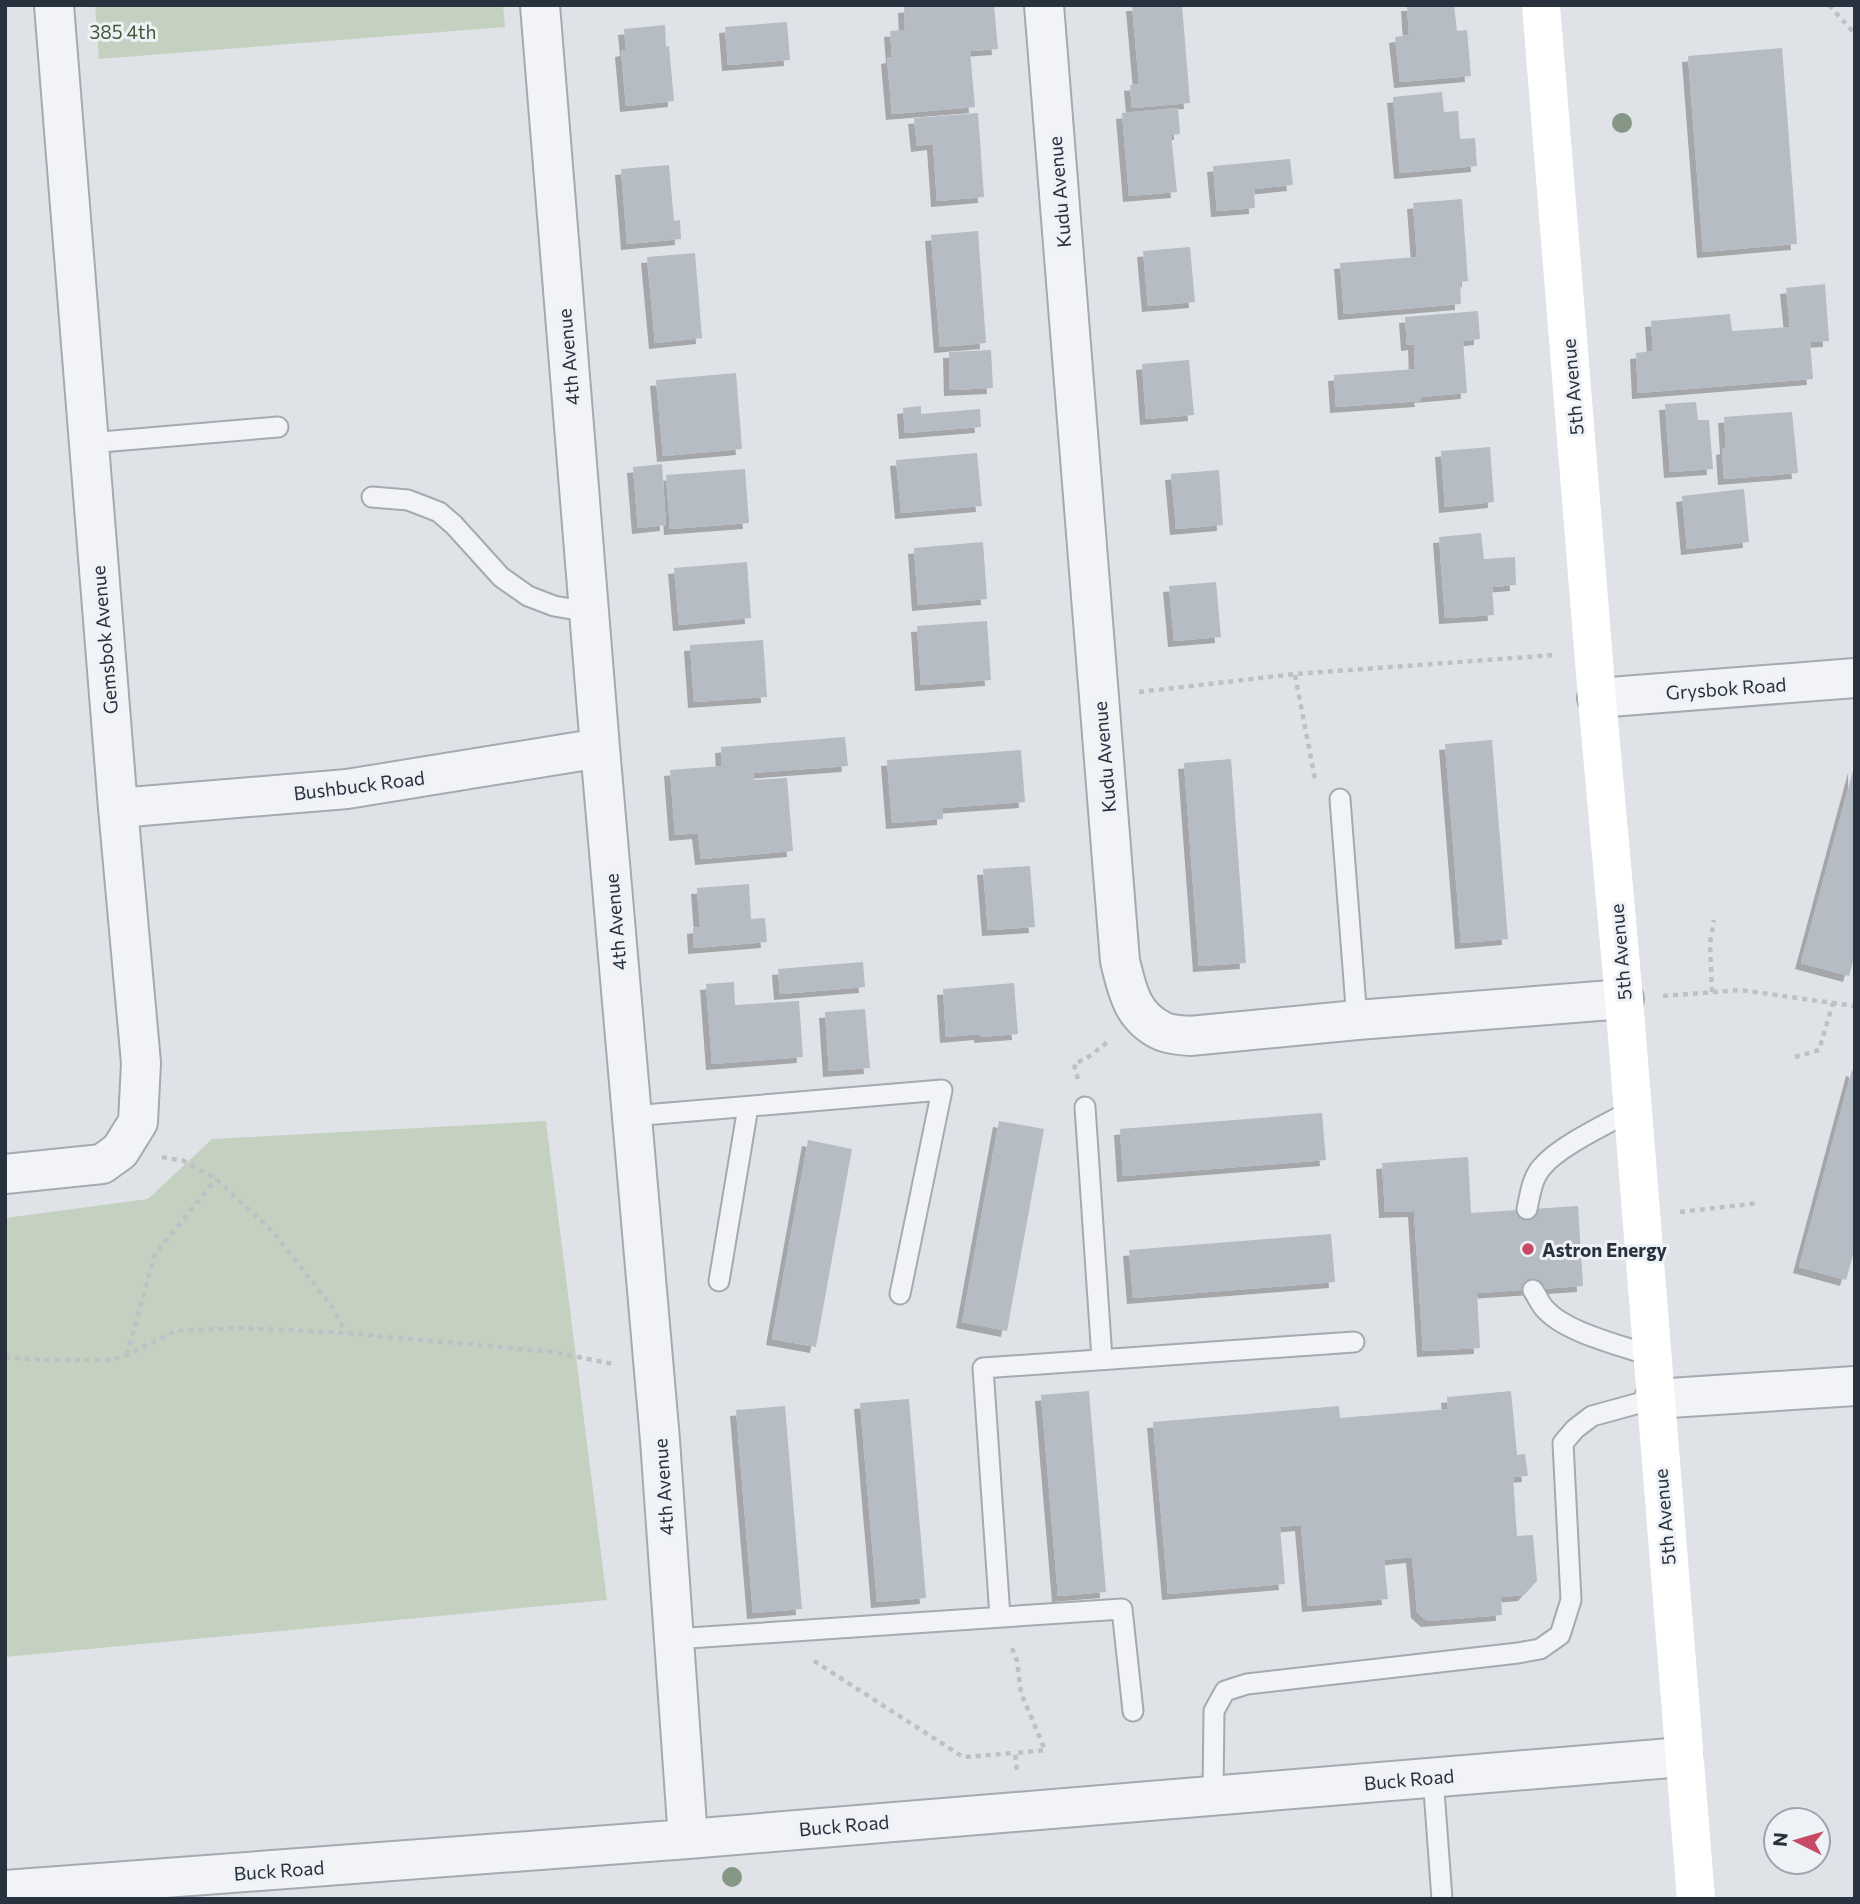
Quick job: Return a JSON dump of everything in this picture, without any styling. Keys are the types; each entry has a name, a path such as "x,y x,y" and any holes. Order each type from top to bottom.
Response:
{"main road":[{"name":"5th Avenue","path":"1541,5 1696,1899"}],"street":[{"name":"Gemsbok Avenue","path":"54,5 141,1063 138,1122 120,1152"},
{"name":"4th Avenue","path":"540,5 600,748 660,1440 688,1839"},
{"name":"Kudu Avenue","path":"1044,5 1120,961 1127,989 1139,1016"},
{"name":"Grysbok Road","path":"1597,698 1855,678"},
{"name":"Bushbuck Road","path":"118,808 348,789 600,748"},
{"path":"1139,1016 1163,1032 1190,1036 1624,999"},
{"path":"5,1174 102,1164 120,1152"},
{"path":"1654,1399 1855,1386"},
{"name":"Buck Road","path":"5,1890 688,1839 1683,1757"}],"lane":[{"path":"89,443 278,427"},
{"path":"372,497 408,500 439,512 501,577 528,596 554,606 589,612"},
{"path":"1340,799 1357,1020"},
{"path":"632,1116 942,1090 900,1294"},
{"path":"719,1281 748,1107"},
{"path":"1085,1107 1102,1359"},
{"path":"1527,1209 1532,1184 1541,1168 1559,1152 1632,1110"},
{"path":"1534,1290 1543,1307 1556,1320 1579,1331 1651,1356"},
{"path":"1000,1617 983,1368 1354,1342"},
{"path":"1213,1795 1214,1712 1225,1692 1247,1684 1518,1653 1540,1649 1560,1635 1571,1600 1563,1443 1591,1416 1654,1399"},
{"path":"674,1639 1122,1609 1133,1711"},
{"path":"1433,1777 1442,1899"}],"path":[{"path":"1829,5 1855,34"},
{"path":"1100,697 1295,674 1593,652"},
{"path":"1295,674 1319,801 1340,799"},
{"path":"1712,992 1710,943 1714,920"},
{"path":"1685,994 1740,990 1855,1006"},
{"path":"1795,1058 1819,1050 1833,1003"},
{"path":"1085,1107 1074,1064 1087,1058 1139,1016"},
{"path":"120,1152 184,1161 216,1179 273,1232 333,1308 345,1333"},
{"path":"127,1355 155,1254 216,1179"},
{"path":"1640,1217 1759,1202"},
{"path":"5,1357 110,1360 127,1355 175,1331 243,1328 345,1333 554,1352 614,1364"},
{"path":"808,1630 810,1659 963,1758 1045,1750 1021,1693 1017,1661 1000,1617"},
{"path":"1016,1753 1020,1811"}],"green space":[{"name":"385 4th","path":"95,5 503,5 505,27 99,59"},
{"path":"546,1121 607,1600 5,1657 5,1218 148,1199 212,1139"}],"building":[{"path":"994,5 998,49 970,51 975,107 892,114 887,58 892,57 890,31 905,30 904,7"},
{"path":"1132,5 1182,5 1190,103 1132,108 1130,85 1139,84"},
{"path":"1407,5 1454,5 1457,31 1467,30 1471,76 1400,82 1395,37 1409,35"},
{"path":"787,22 790,60 728,65 725,27"},
{"path":"665,25 674,101 626,106 621,51 626,50 624,29"},
{"path":"1782,48 1797,244 1703,252 1688,56"},
{"path":"1442,92 1444,112 1458,111 1460,139 1475,138 1477,166 1400,173 1393,97"},
{"path":"1178,108 1180,134 1171,135 1177,192 1129,196 1122,113"},
{"path":"978,113 984,197 937,201 933,144 917,146 914,118"},
{"path":"1290,159 1293,185 1254,189 1255,208 1217,211 1213,166"},
{"path":"669,165 674,221 680,220 681,239 627,244 621,169"},
{"path":"1462,199 1468,281 1460,282 1461,304 1344,314 1340,263 1417,257 1413,203"},
{"path":"978,231 986,343 940,347 931,235"},
{"path":"1190,247 1195,302 1148,306 1143,251"},
{"path":"695,253 702,338 655,343 647,257"},
{"path":"1825,284 1829,341 1810,342 1813,379 1638,393 1636,353 1653,351 1651,321 1730,314 1732,331 1790,327 1786,288"},
{"path":"1478,311 1480,339 1463,341 1467,393 1420,397 1421,401 1336,407 1334,375 1415,369 1414,344 1407,345 1405,317"},
{"path":"991,350 993,388 950,390 949,352"},
{"path":"1189,360 1194,415 1146,419 1142,364"},
{"path":"736,373 742,449 663,456 656,380"},
{"path":"1696,402 1698,420 1709,420 1713,469 1670,472 1665,404"},
{"path":"921,406 921,414 980,409 981,427 905,433 903,408"},
{"path":"1792,412 1798,473 1724,479 1724,417"},
{"path":"1490,447 1494,502 1445,507 1441,451"},
{"path":"977,453 982,506 901,513 896,460"},
{"path":"662,464 666,525 638,528 633,467"},
{"path":"745,469 749,523 670,529 666,475"},
{"path":"1219,470 1223,525 1176,529 1171,474"},
{"path":"1744,489 1749,542 1687,549 1682,496"},
{"path":"1481,533 1484,559 1515,557 1516,585 1492,587 1494,615 1445,618 1439,537"},
{"path":"983,542 987,599 918,605 914,548"},
{"path":"747,562 751,618 679,625 674,568"},
{"path":"1216,582 1221,637 1174,641 1169,586"},
{"path":"987,621 991,680 921,685 917,626"},
{"path":"763,640 767,697 694,702 690,645"},
{"path":"845,737 848,766 753,773 754,780 787,778 793,851 701,859 698,833 675,835 670,770 722,766 721,747"},
{"path":"1492,740 1508,939 1461,943 1445,744"},
{"path":"1021,750 1025,802 943,808 943,819 892,823 887,760"},
{"path":"1231,759 1246,963 1199,966 1184,763"},
{"path":"1854,767 1855,955 1849,976 1801,963"},
{"path":"1030,866 1035,927 988,930 983,869"},
{"path":"749,884 751,919 765,918 767,942 694,948 693,928 700,927 697,888"},
{"path":"863,962 865,987 780,994 778,969"},
{"path":"734,982 735,1005 799,1001 803,1057 712,1064 706,984"},
{"path":"1014,983 1018,1034 946,1037 943,989"},
{"path":"865,1009 870,1068 829,1071 825,1012"},
{"path":"1852,1070 1855,1071 1855,1248 1846,1280 1799,1267"},
{"path":"1322,1113 1326,1160 1123,1176 1120,1129"},
{"path":"999,1121 1044,1129 1007,1331 962,1322"},
{"path":"808,1140 852,1149 816,1347 772,1339"},
{"path":"1468,1157 1471,1213 1578,1206 1583,1286 1477,1293 1480,1348 1423,1351 1414,1211 1385,1212 1382,1163"},
{"path":"1331,1234 1335,1282 1133,1298 1129,1250"},
{"path":"1089,1391 1106,1592 1058,1596 1041,1395"},
{"path":"1511,1391 1517,1455 1525,1454 1528,1476 1513,1477 1517,1536 1533,1535 1537,1581 1524,1595 1501,1597 1502,1615 1427,1621 1417,1612 1412,1557 1384,1560 1388,1599 1308,1606 1301,1525 1280,1527 1285,1584 1168,1594 1153,1422 1339,1406 1340,1418 1448,1409 1447,1397"},
{"path":"909,1399 926,1598 877,1602 860,1403"},
{"path":"785,1406 802,1609 753,1613 736,1410"}],"place":[{"name":"Astron Energy","path":"1528,1249"}]}
